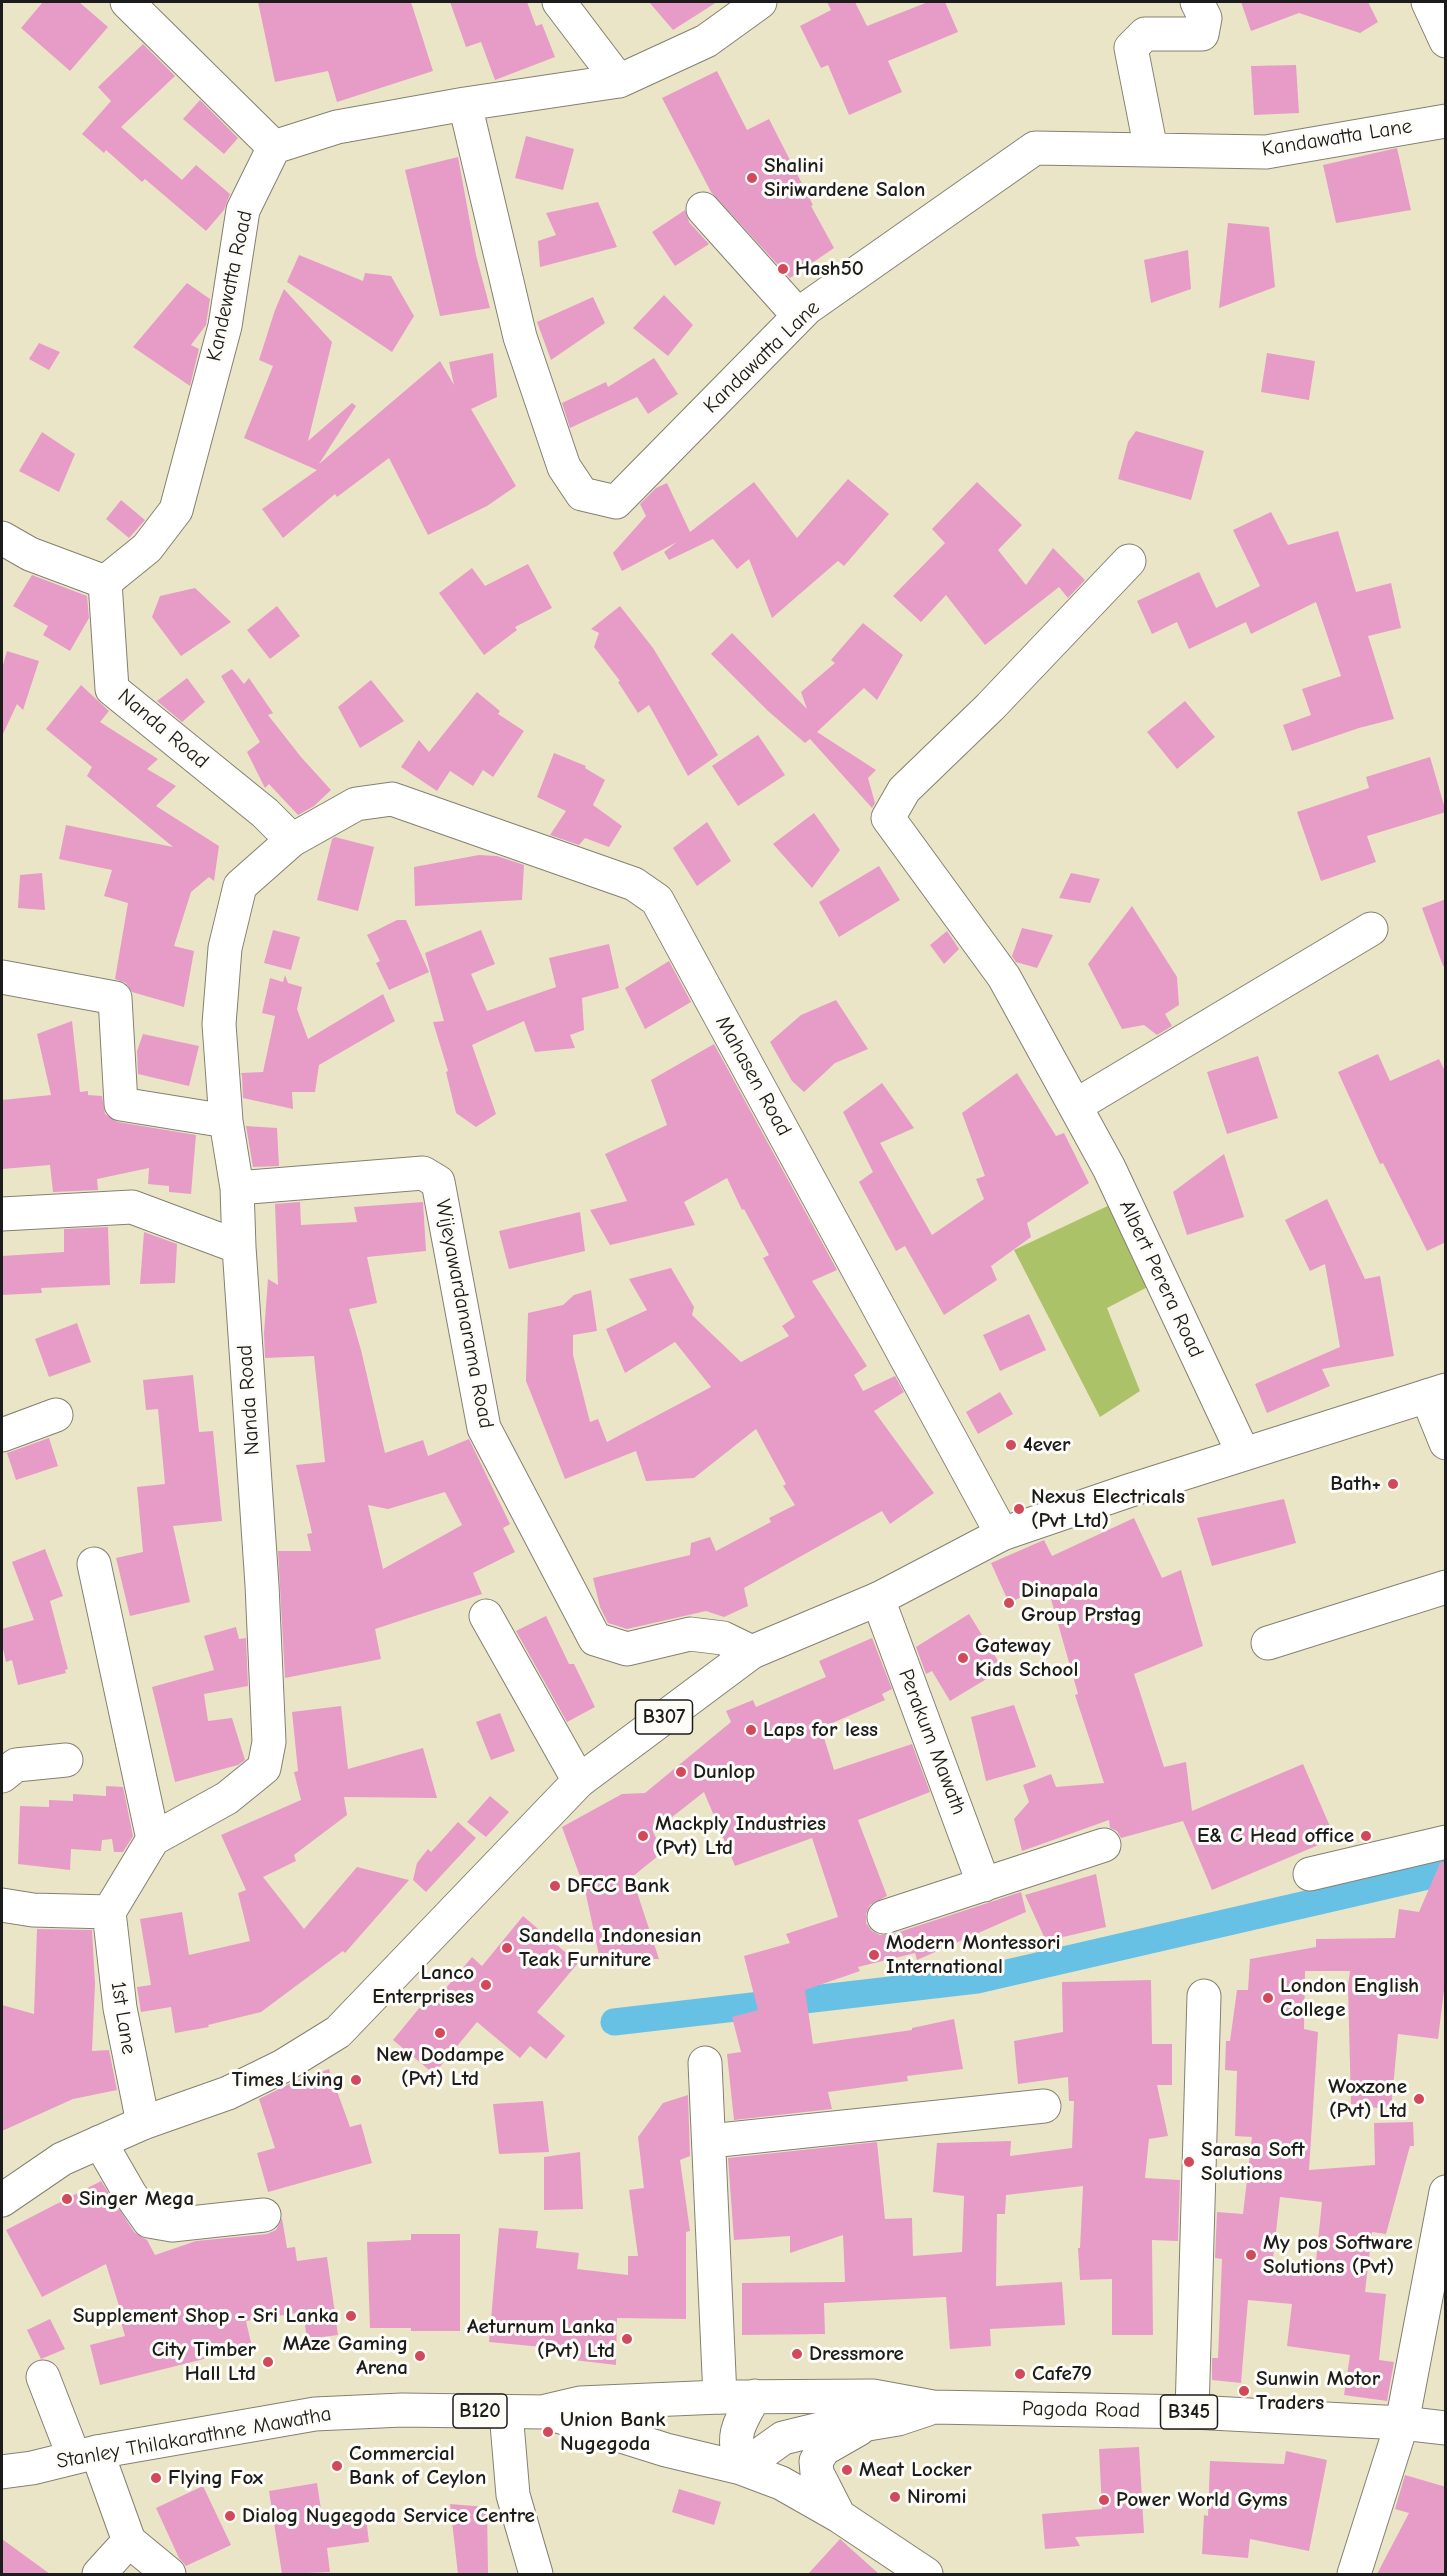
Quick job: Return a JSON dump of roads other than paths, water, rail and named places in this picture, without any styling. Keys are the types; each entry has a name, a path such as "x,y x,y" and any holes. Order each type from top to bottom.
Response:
{"street":[{"path":"127,2 274,147 337,127 465,104 619,81 706,41 760,2"},
{"path":"560,2 619,81"},
{"path":"1151,150 1131,48 1145,34 1202,34 1205,18 1197,2"},
{"path":"1428,2 1446,41"},
{"name":"Kandawatta Lane","path":"465,104 520,337 564,467 582,495 616,502 799,316 1035,148 1266,152 1446,121"},
{"name":"Kandewatta Road","path":"105,582 147,549 176,510 225,326 243,210 274,147"},
{"path":"703,209 799,316"},
{"path":"2,538 30,554 105,582"},
{"name":"Albert Perera Road","path":"1129,561 990,707 904,790 888,818 1004,977 1109,1168 1243,1453"},
{"name":"Nanda Road","path":"105,582 112,689 265,813 292,840"},
{"name":"Mahasen Road","path":"356,804 393,799 634,884 657,900 1002,1534"},
{"name":"Nanda Road","path":"109,1912 153,1839 226,1798 264,1768 269,1743 262,1586 237,1188 226,1120 219,1024 225,948 240,886 292,840 356,804"},
{"path":"1075,1106 1371,928"},
{"path":"2,977 115,998 121,1104 226,1120"},
{"name":"Wijeyawardanarama Road","path":"237,1188 423,1173 438,1182 484,1428 595,1639 627,1649 690,1634 723,1638 752,1652"},
{"path":"2,1214 132,1207 239,1247"},
{"path":"1436,1393 1446,1443"},
{"name":"B307","path":"2,2200 62,2159 143,2123 228,2093 283,2066 338,2032 579,1781 752,1652 878,1599 1002,1534 1243,1453 1436,1393"},
{"path":"2,1434 56,1415"},
{"path":"94,1564 153,1839"},
{"path":"1268,1643 1446,1587"},
{"name":"Perakum Mawath","path":"878,1599 984,1884"},
{"path":"486,1616 579,1781"},
{"path":"2,1776 16,1765 66,1760"},
{"path":"1310,1874 1446,1842"},
{"path":"885,1917 1104,1845"},
{"path":"2,1905 33,1910 109,1912"},
{"name":"1st Lane","path":"109,1912 120,2008 143,2123"},
{"path":"1192,2412 1204,1996"},
{"path":"705,2063 720,2397"},
{"path":"710,2141 1044,2106"},
{"path":"100,2142 130,2194 149,2221 172,2225 264,2215"},
{"path":"1354,2574 1402,2423 1446,2192"},
{"path":"43,2377 86,2455 129,2541 169,2574"},
{"path":"741,2468 737,2452 737,2426 755,2396"},
{"name":"Pagoda Road","path":"544,2412 580,2403 755,2396 873,2396 933,2407 1192,2412 1402,2423 1446,2428"},
{"name":"Pagoda Road","path":"741,2468 783,2438 828,2427 898,2419 933,2407"},
{"name":"Stanley Thilakarathne Mawatha","path":"2,2472 315,2414 402,2410 544,2412 666,2450 741,2468 795,2491 839,2516 926,2574"},
{"path":"506,2412 513,2495 536,2574"},
{"path":"839,2516 817,2473 816,2461 824,2449 868,2424"},
{"path":"99,2574 129,2541"}],"waterway":[{"path":"614,2022 977,1980 1446,1872"}],"place":[{"name":"Shalini Siriwardene Salon","path":"752,178"},
{"name":"Hash50","path":"783,269"},
{"name":"4ever","path":"1011,1445"},
{"name":"Bath+","path":"1393,1484"},
{"name":"Nexus Electricals (Pvt Ltd)","path":"1019,1509"},
{"name":"Dinapala Group Prstag","path":"1009,1603"},
{"name":"Gateway Kids School","path":"963,1658"},
{"name":"Laps for less","path":"751,1730"},
{"name":"Dunlop","path":"681,1772"},
{"name":"Mackply Industries (Pvt) Ltd","path":"643,1836"},
{"name":"E& C Head office","path":"1366,1836"},
{"name":"DFCC Bank","path":"555,1886"},
{"name":"Sandella Indonesian Teak Furniture","path":"507,1948"},
{"name":"Modern Montessori International","path":"874,1955"},
{"name":"Lanco Enterprises","path":"486,1985"},
{"name":"London English College","path":"1268,1998"},
{"name":"New Dodampe (Pvt) Ltd","path":"440,2033"},
{"name":"Times Living","path":"356,2080"},
{"name":"Woxzone (Pvt) Ltd","path":"1419,2099"},
{"name":"Sarasa Soft Solutions","path":"1189,2162"},
{"name":"Singer Mega","path":"67,2199"},
{"name":"My pos Software Solutions (Pvt)","path":"1251,2255"},
{"name":"Supplement Shop - Sri Lanka","path":"351,2316"},
{"name":"Aeturnum Lanka (Pvt) Ltd","path":"627,2339"},
{"name":"Dressmore","path":"797,2354"},
{"name":"MAze Gaming Arena","path":"420,2356"},
{"name":"City Timber Hall Ltd","path":"268,2362"},
{"name":"Cafe79","path":"1020,2374"},
{"name":"Sunwin Motor Traders","path":"1244,2391"},
{"name":"Union Bank Nugegoda","path":"548,2432"},
{"name":"Commercial Bank of Ceylon","path":"337,2466"},
{"name":"Meat Locker","path":"847,2470"},
{"name":"Flying Fox","path":"156,2478"},
{"name":"Niromi","path":"895,2497"},
{"name":"Power World Gyms","path":"1104,2500"},
{"name":"Dialog Nugegoda Service Centre","path":"230,2516"}]}
